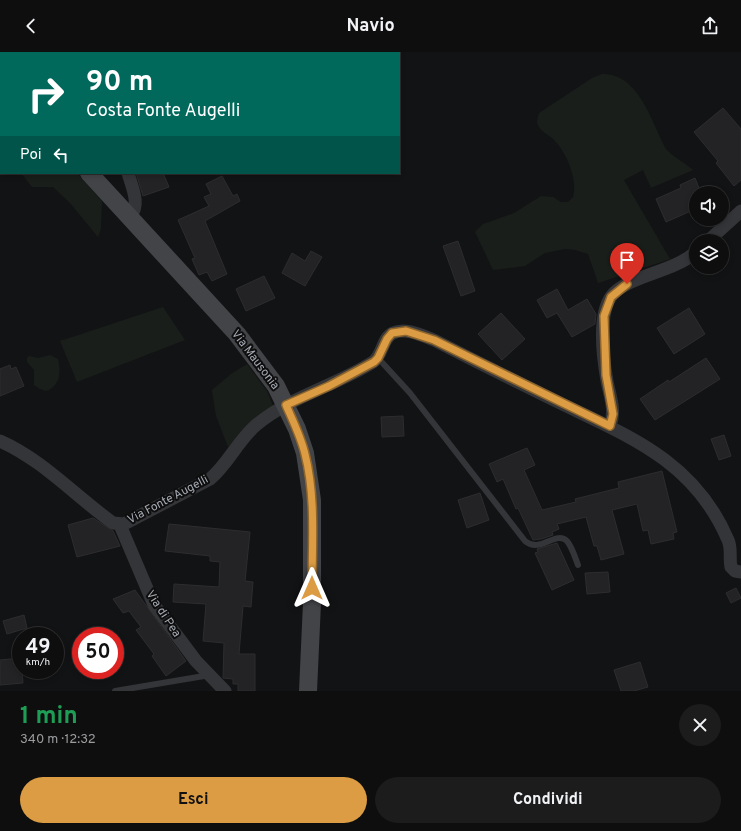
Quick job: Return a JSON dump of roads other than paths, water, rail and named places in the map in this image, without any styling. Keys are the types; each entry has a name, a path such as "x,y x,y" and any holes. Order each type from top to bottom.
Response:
{"main road":[{"name":"Via Mausonia","path":"90,174 237,334 265,370 286,405 297,429 305,453 312,500 312,603 308,691"}],"street":[{"path":"128,174 136,207 134,213 130,217"},
{"path":"716,234 741,211"},
{"path":"610,426 613,414 606,375 603,328 607,302 621,288 678,264 689,257"},
{"path":"378,358 387,339 392,333 406,331 418,334 610,426 648,446 688,480 702,495 716,516 729,542 731,567 735,571 741,572"},
{"name":"Via Fonte Augelli","path":"0,441 26,454 109,520 120,525 210,479 220,471 232,451 248,434 286,405 329,386 378,358"},
{"name":"Via di Pea","path":"120,525 151,600 190,654 225,691"}],"lane":[{"path":"378,358 410,393 525,541 531,545 538,546 558,538 563,539 568,543 578,565"},
{"path":"115,691 210,675"}]}
